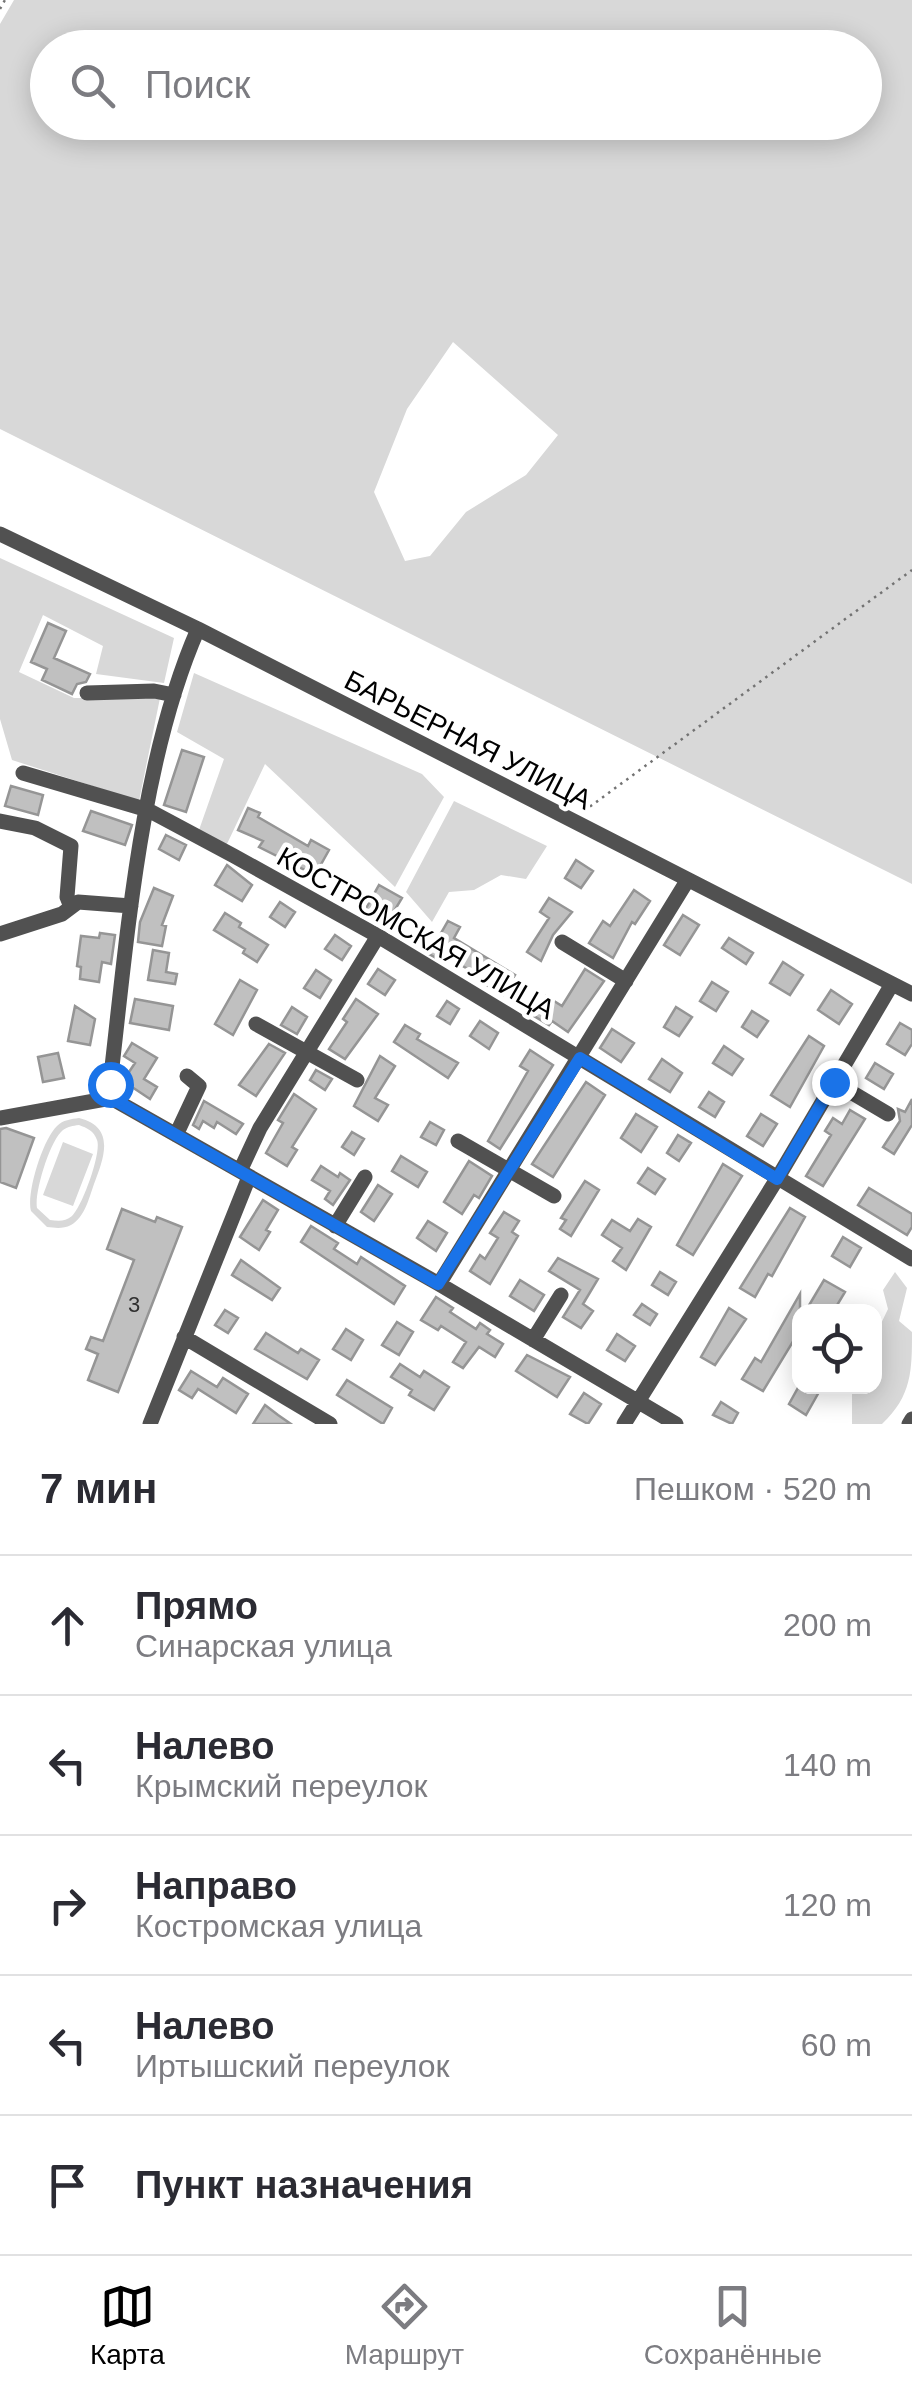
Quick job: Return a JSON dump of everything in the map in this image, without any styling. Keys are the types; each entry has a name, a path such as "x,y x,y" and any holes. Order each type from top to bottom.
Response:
{"street":[{"name":"БАРЬЕРНАЯ УЛИЦА","path":"0,534 198,629 912,994"},
{"path":"111,1098 131,906 148,810 182,665 198,629"},
{"path":"87,692 154,691 174,695"},
{"name":"КОСТРОМСКАЯ УЛИЦА","path":"24,772 148,810 378,936 912,1259"},
{"path":"0,821 35,828 71,846 71,908"},
{"path":"438,1284 686,881"},
{"path":"0,934 62,914 78,902 131,906"},
{"path":"150,1424 260,1128 378,936"},
{"path":"562,942 626,981"},
{"path":"624,1424 777,1179 892,984"},
{"path":"256,1024 356,1080"},
{"path":"176,1135 199,1086 187,1076"},
{"path":"834,1082 888,1114"},
{"path":"0,1118 111,1098 676,1424"},
{"path":"458,1141 554,1196"},
{"path":"335,1226 366,1176"},
{"path":"533,1340 562,1294"},
{"path":"184,1338 330,1424"}],"path":[{"path":"0,10 6,0"},
{"path":"570,821 912,570"}],"shaded area":[{"path":"14,0 912,0 912,884 0,429 0,24","holes":["453,342 558,435 526,475 466,512 430,556 405,561 374,492 407,409"]},
{"path":"0,558 174,638 164,683 96,674 103,646 43,615 19,672 74,698 160,698 139,801 12,760 0,719"},
{"path":"194,673 422,774 444,797 395,887 265,764 226,846 199,830 224,759 177,732"},
{"path":"454,801 547,846 526,879 501,875 474,890 449,892 432,922 406,892"},
{"path":"79,1118 91,1122 103,1136 101,1164 76,1222 59,1228 47,1227 31,1211 33,1180 41,1154 57,1126","holes":["79,1125 97,1140 90,1179 72,1216 50,1220 37,1208 44,1167 58,1136"]},
{"path":"63,1142 93,1154 73,1206 43,1195"},
{"path":"895,1272 907,1288 899,1321 912,1332 908,1382 899,1403 882,1424 852,1424 852,1394 882,1394 882,1321 888,1309 883,1290"}],"building":[{"path":"48,623 66,631 54,658 90,674 72,694 42,680 47,669 31,662"},
{"path":"182,750 204,757 186,812 164,805"},
{"path":"11,786 43,795 38,815 5,806"},
{"path":"248,808 308,846 311,840 329,850 315,875 259,847 263,841 238,830"},
{"path":"91,811 132,825 125,845 83,831"},
{"path":"166,835 186,845 179,860 159,849"},
{"path":"576,860 593,871 581,888 565,878"},
{"path":"227,865 252,885 242,901 215,885"},
{"path":"379,885 402,898 387,923 365,910"},
{"path":"154,888 173,896 162,925 166,926 162,946 138,942 140,922"},
{"path":"634,890 650,901 635,924 632,922 613,958 589,943 603,921 610,926"},
{"path":"549,898 572,912 553,935 541,961 527,952 549,918 540,912"},
{"path":"280,902 295,912 285,927 270,917"},
{"path":"225,913 268,945 257,962 243,953 245,949 214,930"},
{"path":"683,915 699,925 680,955 664,945"},
{"path":"448,921 460,927 454,938 515,975 503,995 480,981 482,977 443,955 440,960 429,954"},
{"path":"100,933 115,935 111,964 102,962 99,982 80,979 81,967 77,966 81,936 99,938"},
{"path":"335,935 351,946 342,960 325,949"},
{"path":"729,938 753,953 746,964 722,948"},
{"path":"153,950 169,953 166,972 177,974 175,984 148,980"},
{"path":"783,962 803,975 790,995 770,983"},
{"path":"378,969 395,980 385,995 368,984"},
{"path":"585,969 604,981 568,1032 552,1021 549,1025 534,1016 546,996 562,1006"},
{"path":"316,970 331,980 320,998 304,988"},
{"path":"240,980 257,990 233,1035 215,1024"},
{"path":"712,982 728,992 716,1011 700,1001"},
{"path":"831,990 852,1004 839,1024 818,1010"},
{"path":"135,999 173,1006 169,1030 130,1023"},
{"path":"356,999 378,1014 345,1059 329,1049 347,1022 343,1019"},
{"path":"447,1001 459,1009 450,1024 437,1016"},
{"path":"75,1006 95,1019 90,1045 68,1041"},
{"path":"292,1007 307,1017 297,1034 281,1025"},
{"path":"676,1007 692,1017 679,1036 664,1027"},
{"path":"752,1011 768,1021 757,1037 742,1027"},
{"path":"480,1021 498,1033 489,1049 470,1036"},
{"path":"900,1023 912,1030 912,1044 905,1055 887,1044"},
{"path":"405,1025 420,1034 417,1039 458,1063 448,1078 394,1042"},
{"path":"612,1029 634,1043 621,1062 600,1048"},
{"path":"809,1036 824,1046 790,1107 771,1095"},
{"path":"132,1043 157,1058 144,1079 157,1087 150,1099 123,1081 135,1063 124,1056"},
{"path":"269,1044 285,1053 256,1096 239,1085"},
{"path":"724,1046 743,1059 732,1075 713,1063"},
{"path":"530,1050 553,1065 500,1149 488,1141 528,1071 520,1066"},
{"path":"58,1053 64,1078 43,1082 38,1057"},
{"path":"380,1056 395,1066 375,1098 388,1105 378,1121 354,1106"},
{"path":"662,1059 682,1073 670,1092 649,1079"},
{"path":"875,1063 893,1074 884,1089 866,1078"},
{"path":"316,1070 332,1079 325,1090 310,1080"},
{"path":"586,1082 605,1095 553,1177 532,1164"},
{"path":"709,1092 724,1102 715,1117 699,1107"},
{"path":"294,1094 316,1109 292,1147 297,1150 287,1166 266,1153 283,1123 278,1120"},
{"path":"912,1099 912,1125 894,1154 883,1147 900,1121 898,1109 905,1112"},
{"path":"204,1101 243,1124 236,1134 217,1122 214,1128 203,1121 199,1129 193,1125"},
{"path":"850,1110 865,1119 823,1186 806,1176 831,1135 825,1131 833,1118 842,1124"},
{"path":"636,1114 657,1127 641,1152 621,1138"},
{"path":"761,1114 777,1124 763,1146 747,1136"},
{"path":"430,1122 444,1130 436,1145 421,1137"},
{"path":"0,1129 34,1138 16,1188 0,1182"},
{"path":"352,1132 364,1139 354,1155 342,1147"},
{"path":"678,1135 691,1143 679,1161 667,1153"},
{"path":"401,1156 427,1172 418,1187 392,1171"},
{"path":"469,1161 492,1176 479,1198 474,1195 462,1214 444,1202"},
{"path":"723,1164 742,1176 693,1255 677,1245"},
{"path":"321,1166 350,1180 333,1205 325,1199 330,1191 312,1180"},
{"path":"648,1168 665,1179 655,1194 638,1183"},
{"path":"585,1181 599,1190 571,1236 560,1229 566,1220 561,1218"},
{"path":"378,1185 392,1194 374,1221 361,1212"},
{"path":"869,1188 912,1214 912,1227 907,1235 858,1205"},
{"path":"263,1200 278,1210 259,1250 240,1237"},
{"path":"790,1208 805,1217 772,1276 768,1274 755,1297 740,1288"},
{"path":"122,1209 182,1227 118,1392 88,1380 98,1354 86,1349 91,1337 103,1341 134,1260 107,1249"},
{"path":"504,1212 519,1221 512,1232 518,1236 490,1284 470,1271 480,1255 485,1259 498,1238 490,1233"},
{"path":"638,1219 651,1227 626,1270 613,1261 622,1248 602,1235 612,1220 630,1231"},
{"path":"428,1221 447,1233 436,1251 417,1238"},
{"path":"311,1226 338,1243 334,1249 357,1264 361,1257 405,1286 394,1304 301,1242"},
{"path":"843,1237 861,1248 850,1267 832,1256"},
{"path":"558,1258 598,1279 583,1304 593,1311 581,1328 563,1317 580,1290 549,1271"},
{"path":"241,1260 280,1288 272,1300 232,1275"},
{"path":"660,1272 676,1282 668,1295 652,1285"},
{"path":"520,1280 544,1295 534,1311 510,1296"},
{"path":"824,1280 845,1292 838,1304 810,1304"},
{"path":"436,1297 476,1329 480,1323 490,1330 487,1334 503,1344 495,1357 479,1347 463,1368 453,1362 466,1342 441,1326 438,1330 421,1320"},
{"path":"642,1304 657,1314 650,1325 634,1315"},
{"path":"729,1308 746,1319 715,1365 701,1357"},
{"path":"792,1308 792,1343 763,1391 742,1379 755,1358 761,1362"},
{"path":"225,1310 238,1318 228,1333 215,1325"},
{"path":"397,1322 413,1332 399,1355 382,1345"},
{"path":"346,1329 363,1340 351,1360 333,1349"},
{"path":"266,1333 298,1353 301,1349 319,1360 307,1379 255,1349"},
{"path":"617,1334 635,1346 625,1361 607,1350"},
{"path":"527,1355 570,1377 557,1397 516,1371"},
{"path":"400,1364 420,1377 424,1371 449,1387 434,1410 409,1395 412,1390 391,1377"},
{"path":"191,1371 217,1387 223,1378 248,1394 236,1413 198,1389 192,1398 179,1390"},
{"path":"347,1380 392,1408 383,1424 337,1395"},
{"path":"584,1393 601,1404 588,1424 570,1414"},
{"path":"795,1394 818,1394 806,1415 789,1404"},
{"path":"721,1402 738,1413 732,1424 713,1415"},
{"path":"265,1405 278,1415 291,1424 253,1424"}],"route":[{"path":"110,1084 111,1098 438,1284 580,1058 777,1179 834,1082"}]}
